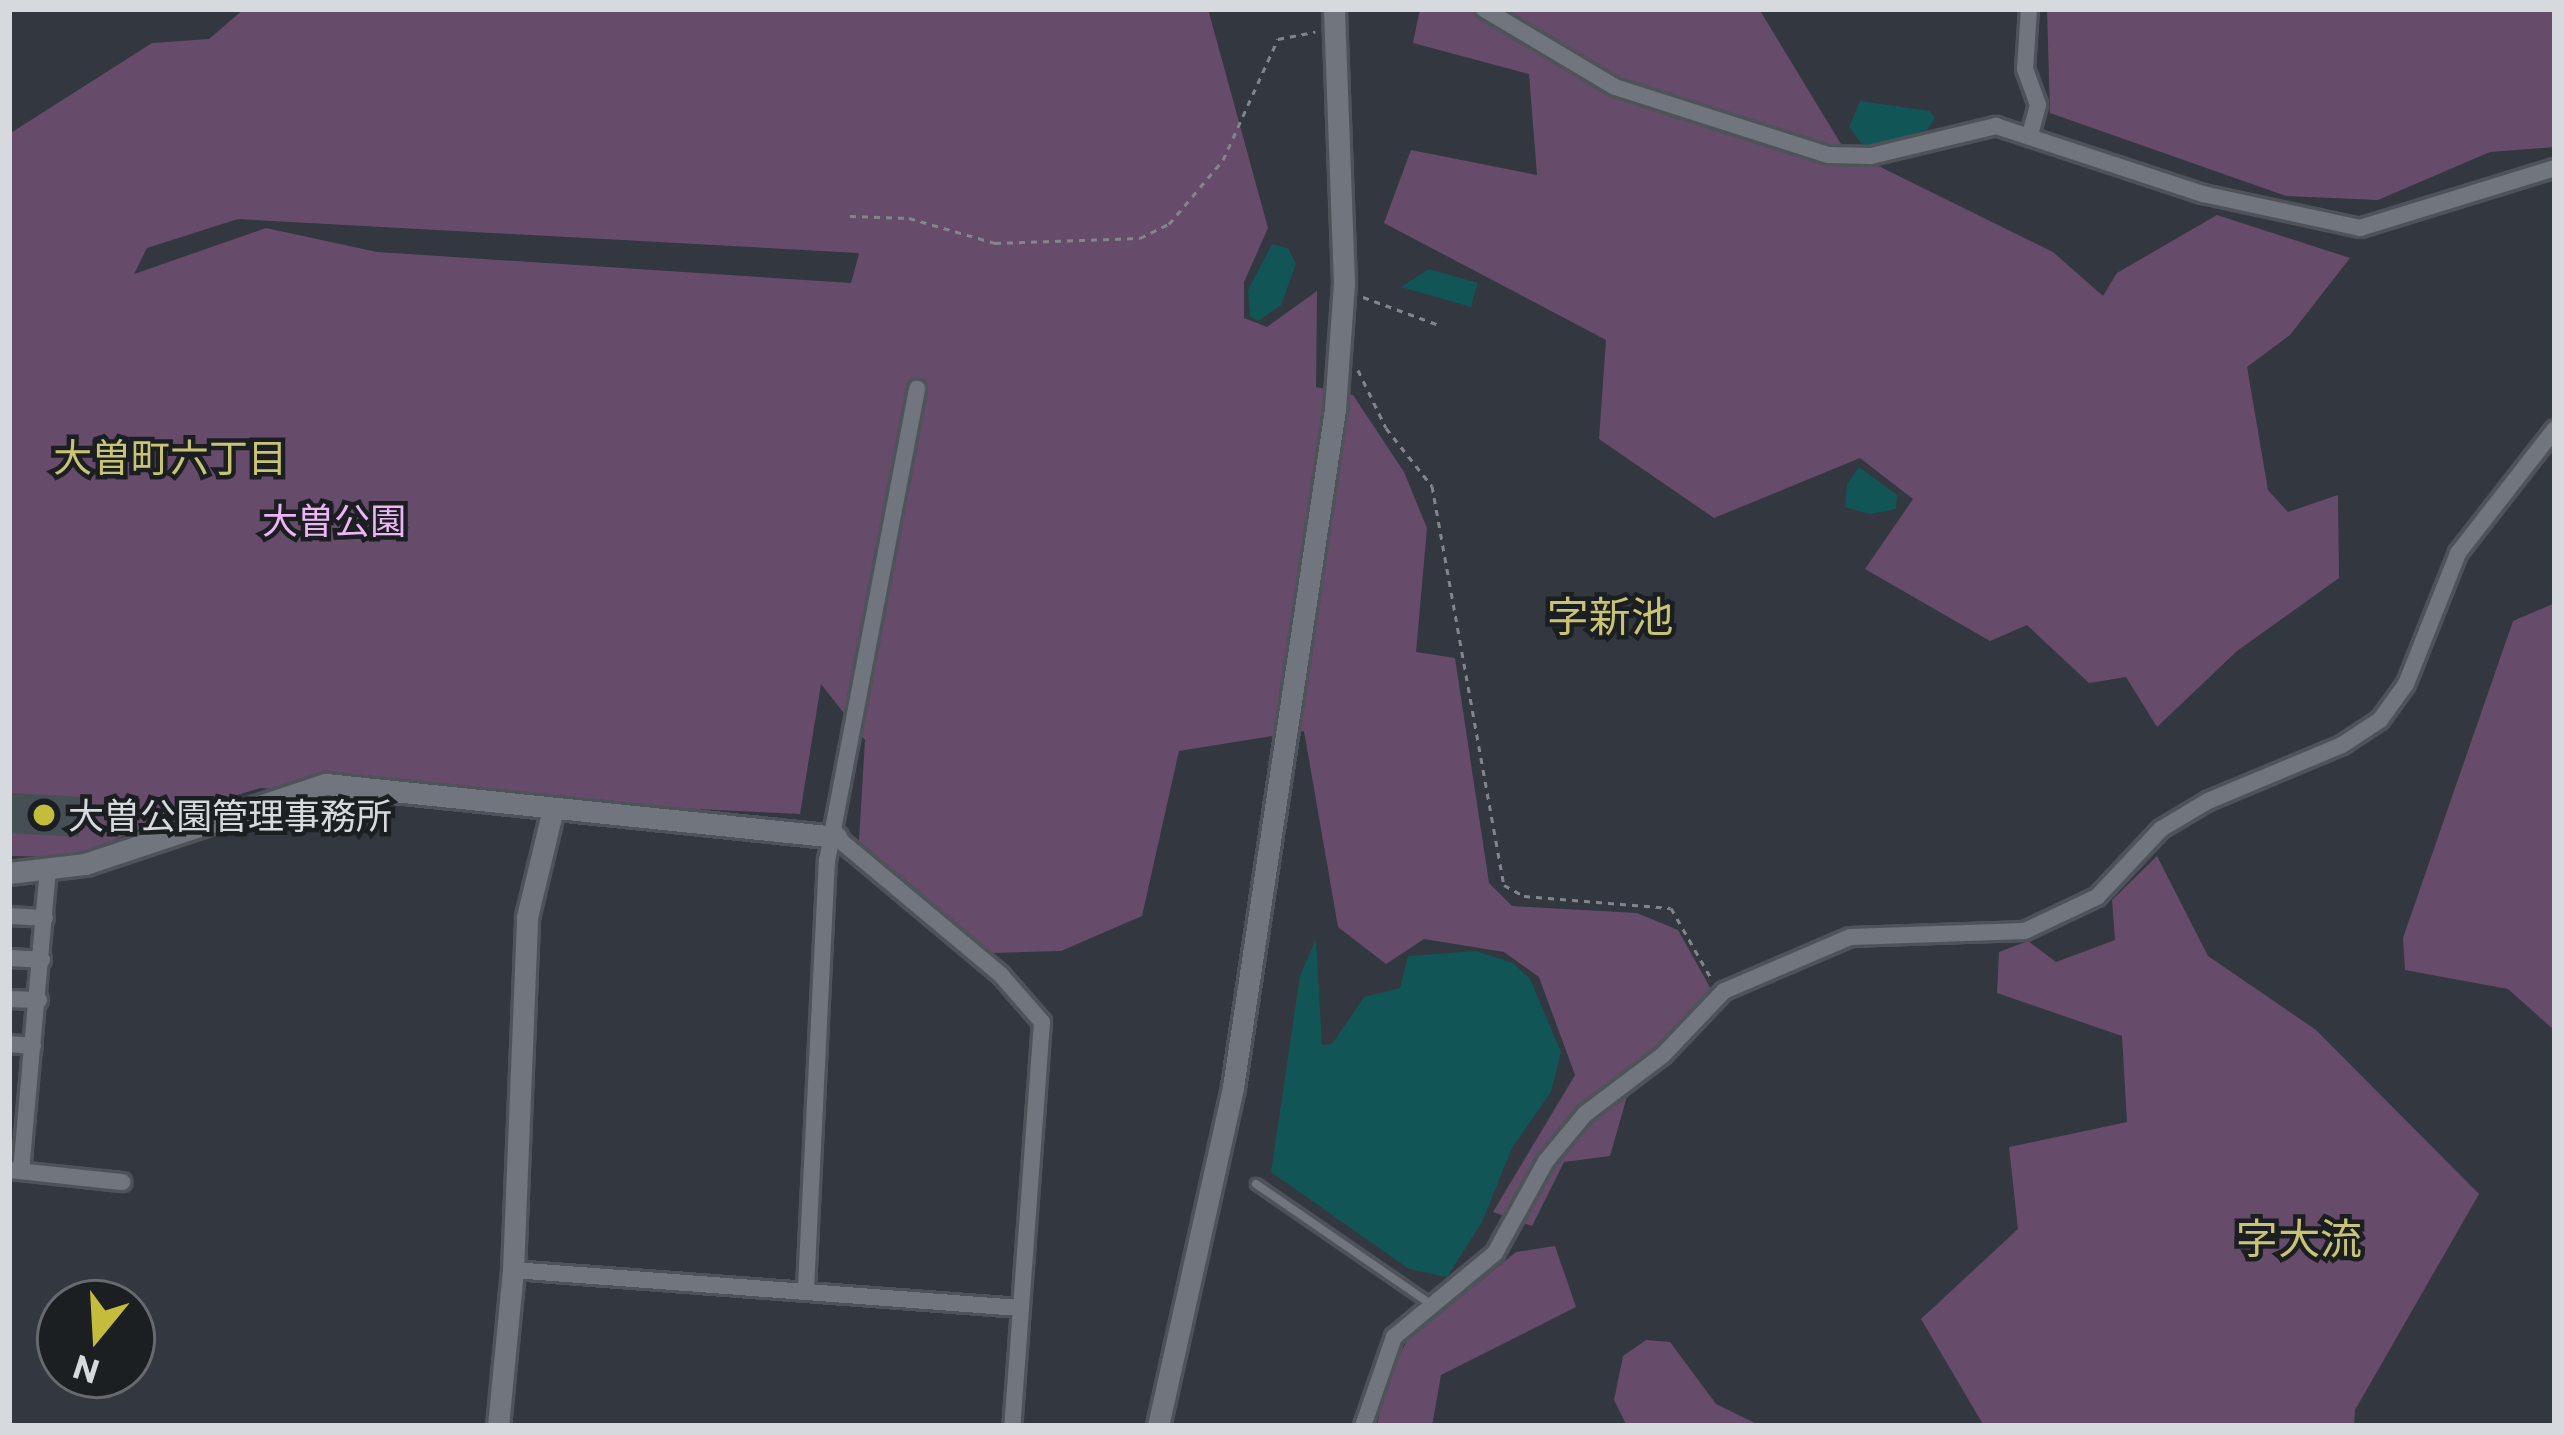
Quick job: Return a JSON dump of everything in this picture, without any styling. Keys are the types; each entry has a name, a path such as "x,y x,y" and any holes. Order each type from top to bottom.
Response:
{"street":[{"path":"1484,9 1615,87 1828,155 1870,156 1996,126 2031,132 2204,194 2325,226 2360,228 2555,168"},
{"path":"2030,9 2025,69 2038,105 2031,132"},
{"path":"1158,1426 1232,1087 1330,448 1344,283 1335,18"},
{"path":"806,1288 827,861 836,837 917,388"},
{"path":"1363,1426 1386,1348 1495,1253 1546,1160 1585,1114 1673,1046 1724,991 1850,937 2025,931 2097,897 2161,829 2208,800 2362,732 2406,684 2458,553 2555,429"},
{"path":"9,873 48,871 326,784 836,837 1000,974 1042,1022 1012,1426"},
{"path":"498,1426 513,1270 527,917 553,809"},
{"path":"48,871 39,1000 15,1171 122,1182"},
{"path":"9,916 45,918"},
{"path":"9,958 42,960"},
{"path":"9,999 39,1000"},
{"path":"9,1044 32,1046"},
{"path":"513,1270 806,1288 1020,1308"}],"lane":[{"path":"1256,1184 1432,1305"}],"path":[{"path":"850,216 909,218 994,243 1140,238 1169,224 1223,160 1278,39 1335,18"},
{"path":"1360,316 1361,297 1439,325"},
{"path":"1359,352 1358,370 1386,428 1432,486 1504,885 1524,896 1671,908 1724,991"}],"green space":[{"name":"大曽公園","path":"244,9 1208,9 1268,228 1244,282 1244,318 1267,327 1317,291 1316,387 1353,395 1404,472 1427,528 1416,652 1455,658 1489,883 1512,906 1637,913 1678,930 1712,991 1636,1065 1610,1156 1564,1162 1532,1226 1493,1212 1575,1075 1539,977 1504,952 1424,939 1386,964 1338,927 1304,731 1179,751 1142,916 1061,951 991,953 859,841 865,740 821,684 800,814 260,788 166,817 76,857 9,856 9,134 152,43 209,39","holes":["238,219 858,253 851,283 377,252 266,228 134,274 147,248"]},
{"path":"1420,9 1759,9 1844,149 2053,252 2103,296 2117,273 2217,215 2350,258 2290,335 2247,367 2268,490 2288,512 2338,495 2339,578 2237,651 2157,727 2126,677 2089,683 2027,625 1990,641 1865,569 1913,499 1860,458 1714,518 1599,439 1606,340 1384,223 1411,150 1537,175 1529,74 1413,43"},
{"path":"2047,9 2555,9 2555,147 2490,152 2378,200 2286,196 2050,113"},
{"path":"2555,603 2555,1031 2508,989 2405,970 2403,938 2513,621"},
{"path":"2157,856 2208,956 2316,1030 2479,1194 2355,1410 2354,1426 1984,1426 1921,1319 2018,1229 2009,1147 2127,1122 2122,1036 1997,993 1999,952 2028,941 2056,962 2115,940 2112,900"},
{"path":"1555,1246 1576,1307 1441,1375 1432,1426 1377,1426 1388,1375 1407,1341 1516,1252"},
{"path":"1646,1340 1670,1342 1716,1404 1761,1426 1627,1426 1614,1400 1623,1356"}],"shaded area":[{"path":"1860,101 1930,111 1935,118 1927,130 1865,148 1849,127"},
{"path":"1272,244 1288,248 1296,264 1281,305 1258,321 1250,316 1248,290"},
{"path":"1429,269 1478,283 1471,307 1401,287"},
{"path":"1859,467 1897,495 1896,509 1870,514 1845,507 1847,484"},
{"path":"1316,939 1322,1045 1332,1044 1364,997 1400,988 1408,956 1476,951 1513,963 1530,979 1561,1052 1551,1092 1512,1148 1482,1222 1447,1277 1409,1269 1271,1172 1300,976"}],"building":[{"name":"大曽公園管理事務所","path":"9,793 81,797 79,837 9,833"}],"place":[{"name":"大曽公園管理事務所","path":"44,815"}],"district":[{"name":"大曽町六丁目","path":"170,456"},
{"name":"字新池","path":"1610,615"},
{"name":"字大流","path":"2299,1237"}]}
